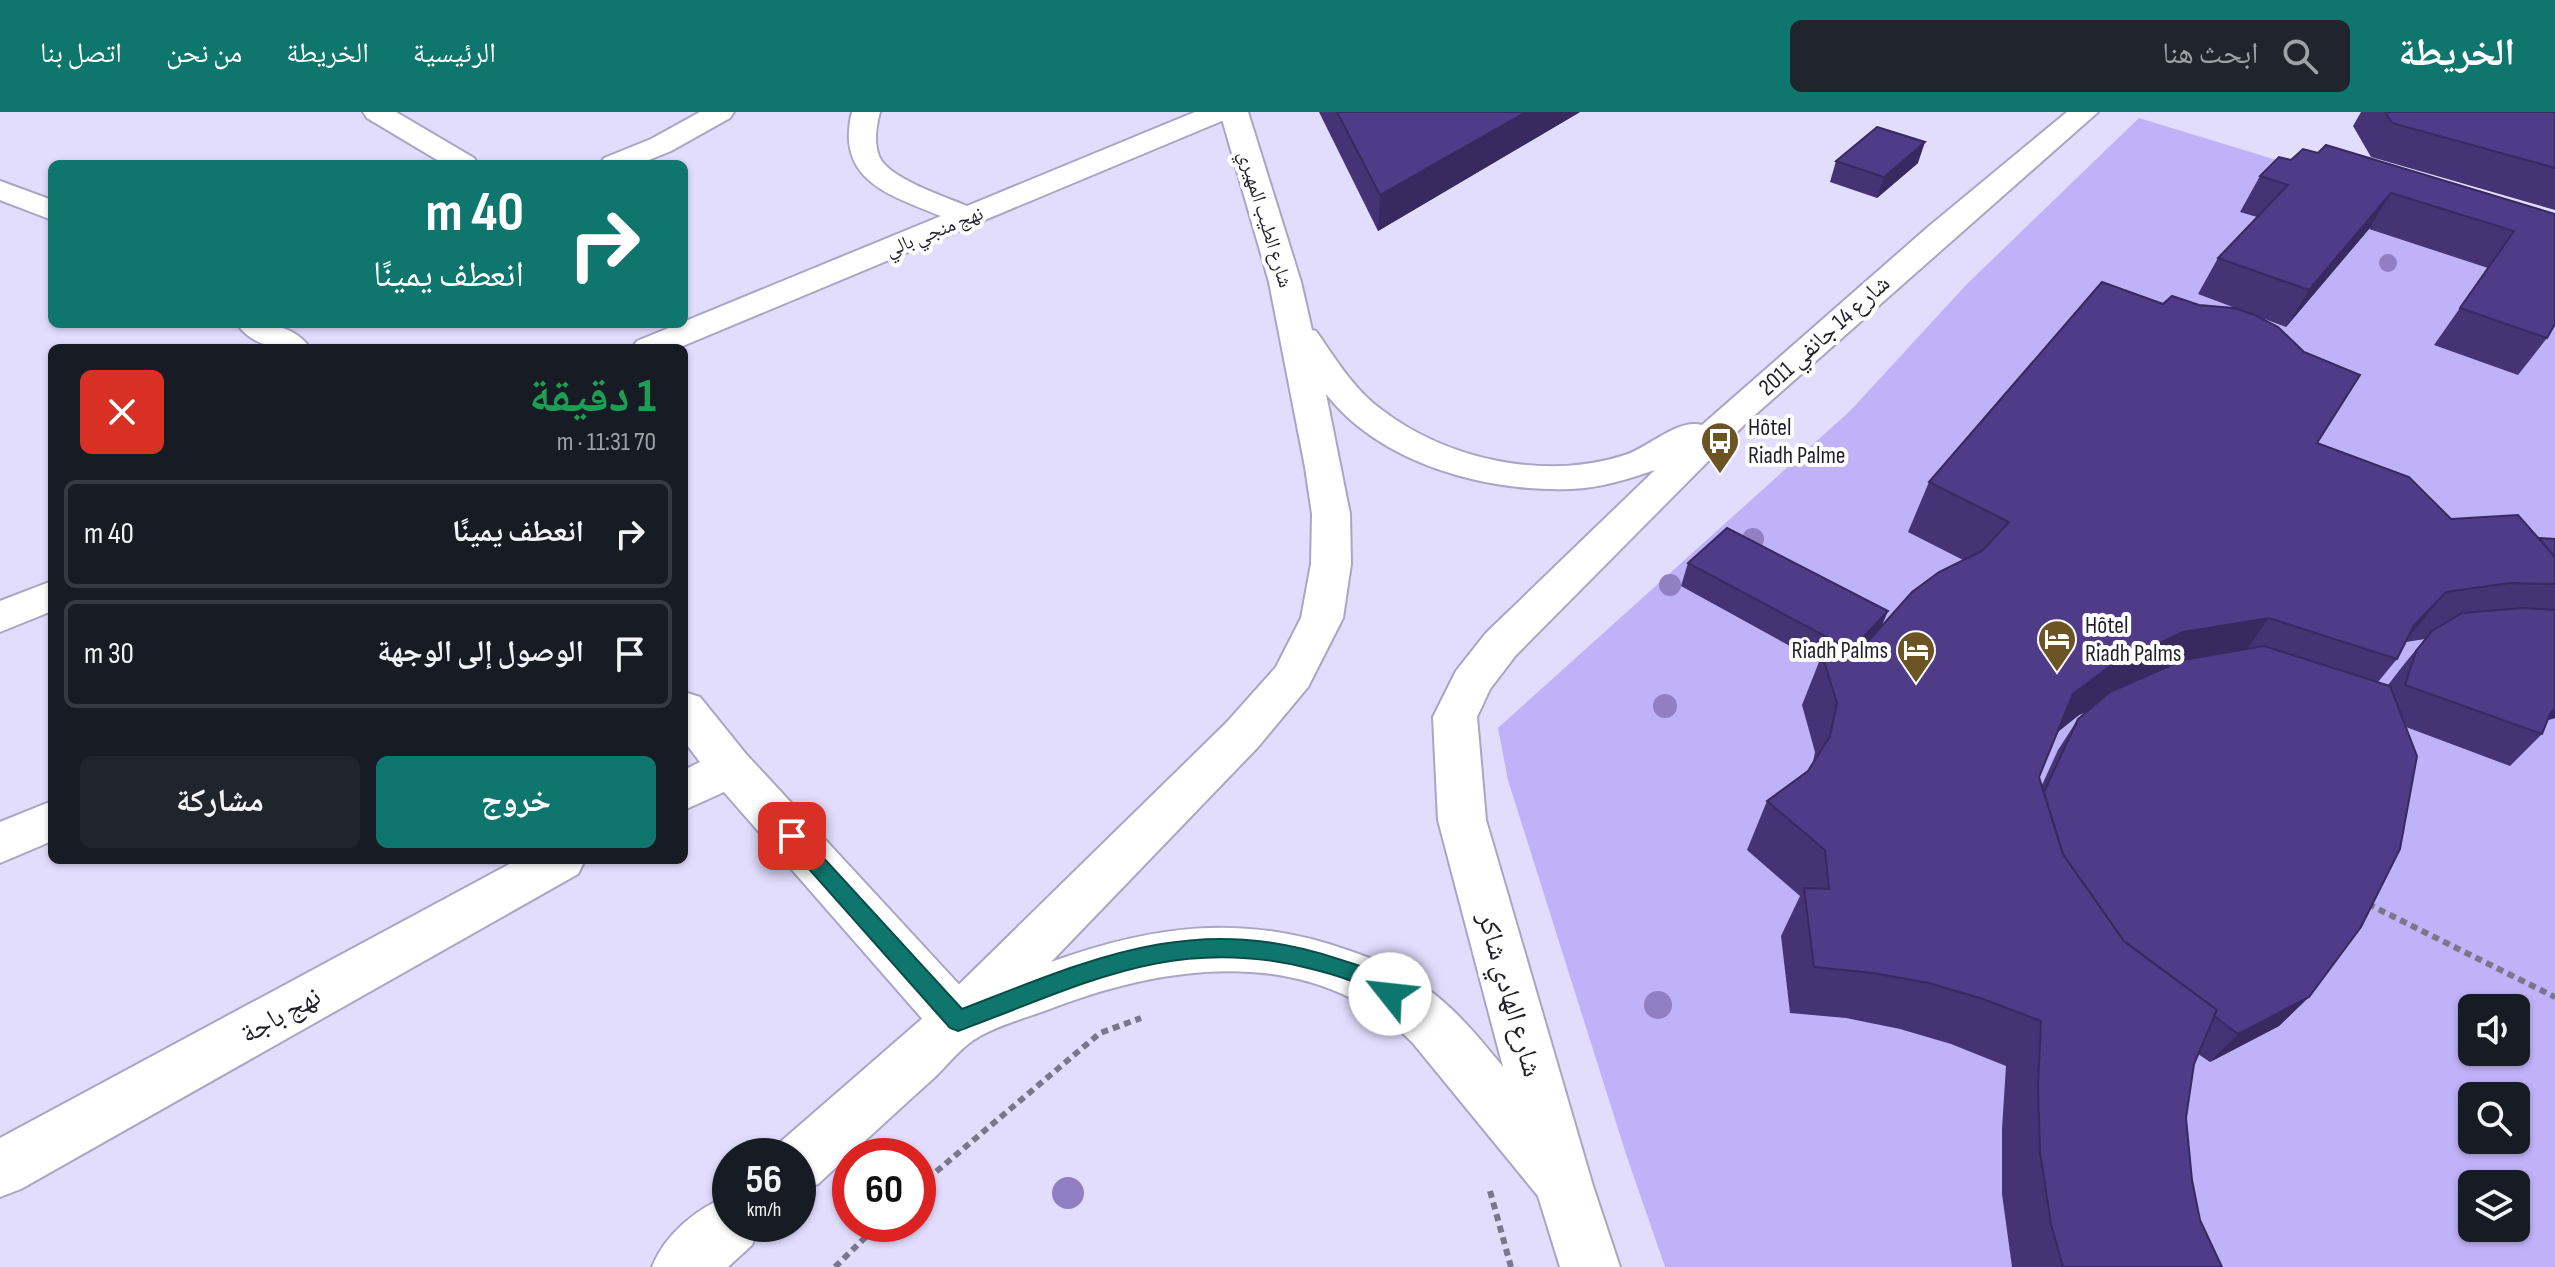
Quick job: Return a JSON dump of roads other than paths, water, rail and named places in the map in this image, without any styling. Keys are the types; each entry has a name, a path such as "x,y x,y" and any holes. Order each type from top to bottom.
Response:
{"main road":[{"path":"377,112 457,160"},
{"path":"624,160 661,145 720,112"},
{"name":"نهج منجي بالي","path":"659,344 1219,112"},
{"name":"شارع الطيب المهيري","path":"1234,112 1296,326"},
{"name":"شارع 14 جانفي 2011","path":"1455,717 1471,682 1501,644 1735,413 1939,233 2084,112"},
{"path":"857,114 867,162 888,180 968,217"},
{"path":"0,190 48,209"},
{"path":"1296,326 1335,381 1367,416 1410,444 1499,473 1542,477 1595,474 1640,462 1735,413"},
{"path":"816,1148 958,1021 1242,735 1293,676 1322,618 1331,564 1331,514 1296,326"},
{"path":"260,328 286,344"},
{"path":"0,617 48,597"},
{"path":"688,714 730,767 958,1021"},
{"name":"شارع الهادي شاكر","path":"1455,717 1462,820 1564,1186 1590,1267"},
{"path":"688,790 730,767"},
{"path":"0,843 48,822"},
{"name":"نهج باجة","path":"0,1169 554,864"},
{"path":"958,1021 1085,971 1141,955 1200,947 1252,949 1312,960 1370,979 1430,1023 1564,1186"},
{"path":"682,1267 712,1241"}],"place":[{"name":"Hôtel Riadh Palme","path":"1720,475"},
{"name":"Hôtel Riadh Palms","path":"2057,673"},
{"name":"Riadh Palms","path":"1916,684"}]}
